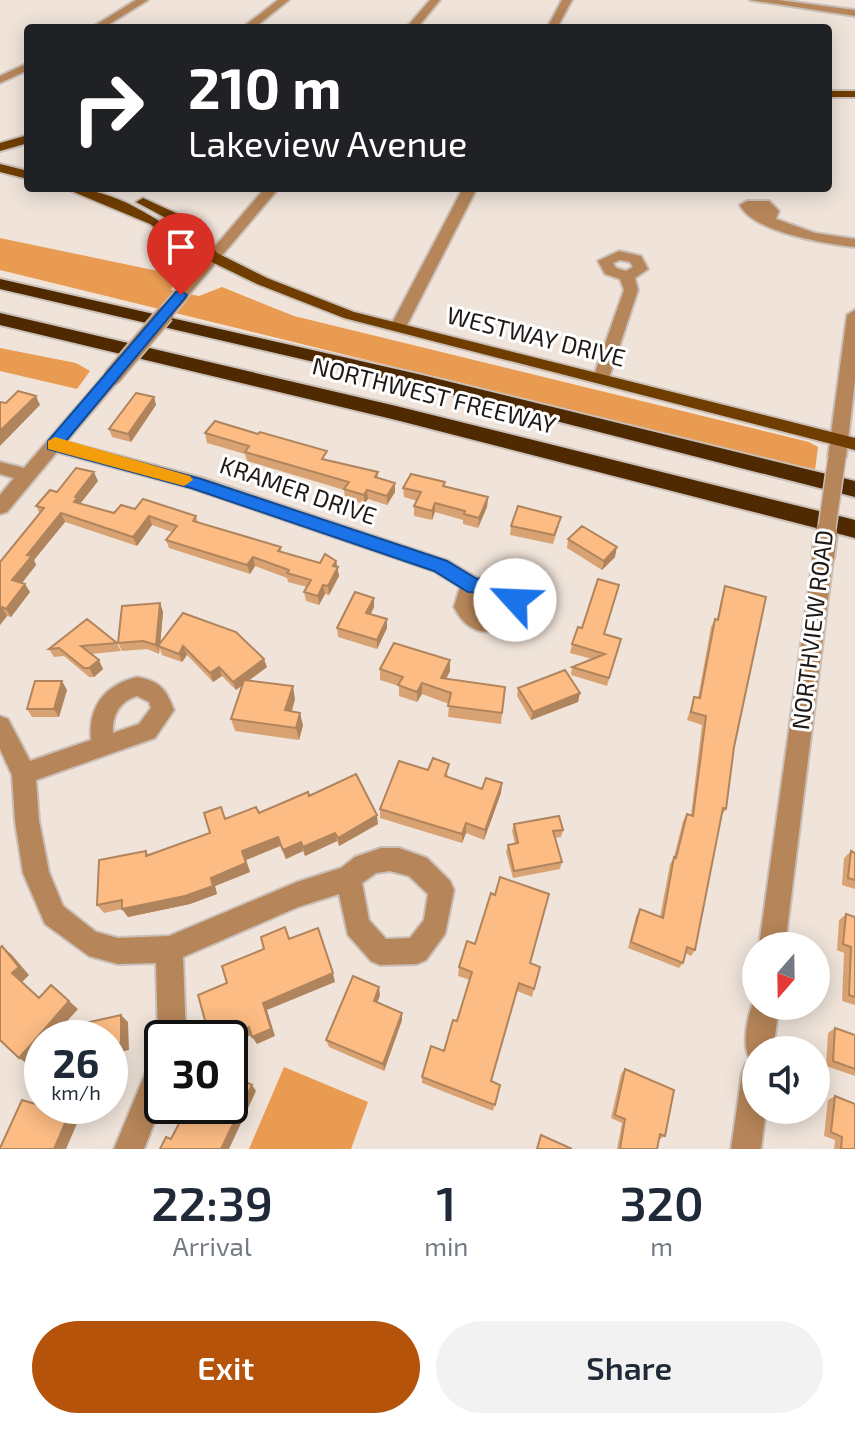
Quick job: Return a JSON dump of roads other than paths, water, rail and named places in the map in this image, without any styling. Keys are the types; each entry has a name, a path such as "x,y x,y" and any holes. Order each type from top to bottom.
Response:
{"highway":[{"name":"NORTHWEST FREEWAY","path":"0,284 422,381 855,489"},
{"name":"NORTHWEST FREEWAY","path":"0,319 396,413 855,529"}],"main road":[{"path":"832,94 855,94"},
{"path":"0,147 24,140"},
{"path":"0,168 24,174"},
{"name":"WESTWAY DRIVE","path":"82,192 145,216 211,257 313,301 398,327 601,378 843,447"},
{"name":"WESTWAY DRIVE","path":"109,192 165,211 202,236 211,257"}],"street":[{"path":"103,24 143,0"},
{"path":"252,24 284,0"},
{"path":"414,24 435,0"},
{"path":"554,24 567,0"},
{"path":"755,0 855,13"},
{"path":"0,80 24,68"},
{"path":"0,507 268,192"},
{"path":"398,327 468,192"},
{"path":"769,219 797,234 827,242 855,243"},
{"path":"601,378 631,290 627,276"},
{"name":"NORTHVIEW ROAD","path":"774,932 823,558 843,447 855,315"},
{"name":"KRAMER DRIVE","path":"54,445 209,488 441,566 475,586"},
{"path":"0,468 27,475"},
{"path":"0,726 24,774 27,821 36,873 54,915 89,943 118,951 169,949 284,901 349,878"},
{"path":"24,774 103,746"},
{"path":"169,949 171,1020"},
{"path":"129,1149 144,1112"},
{"path":"746,1149 749,1124"}]}
